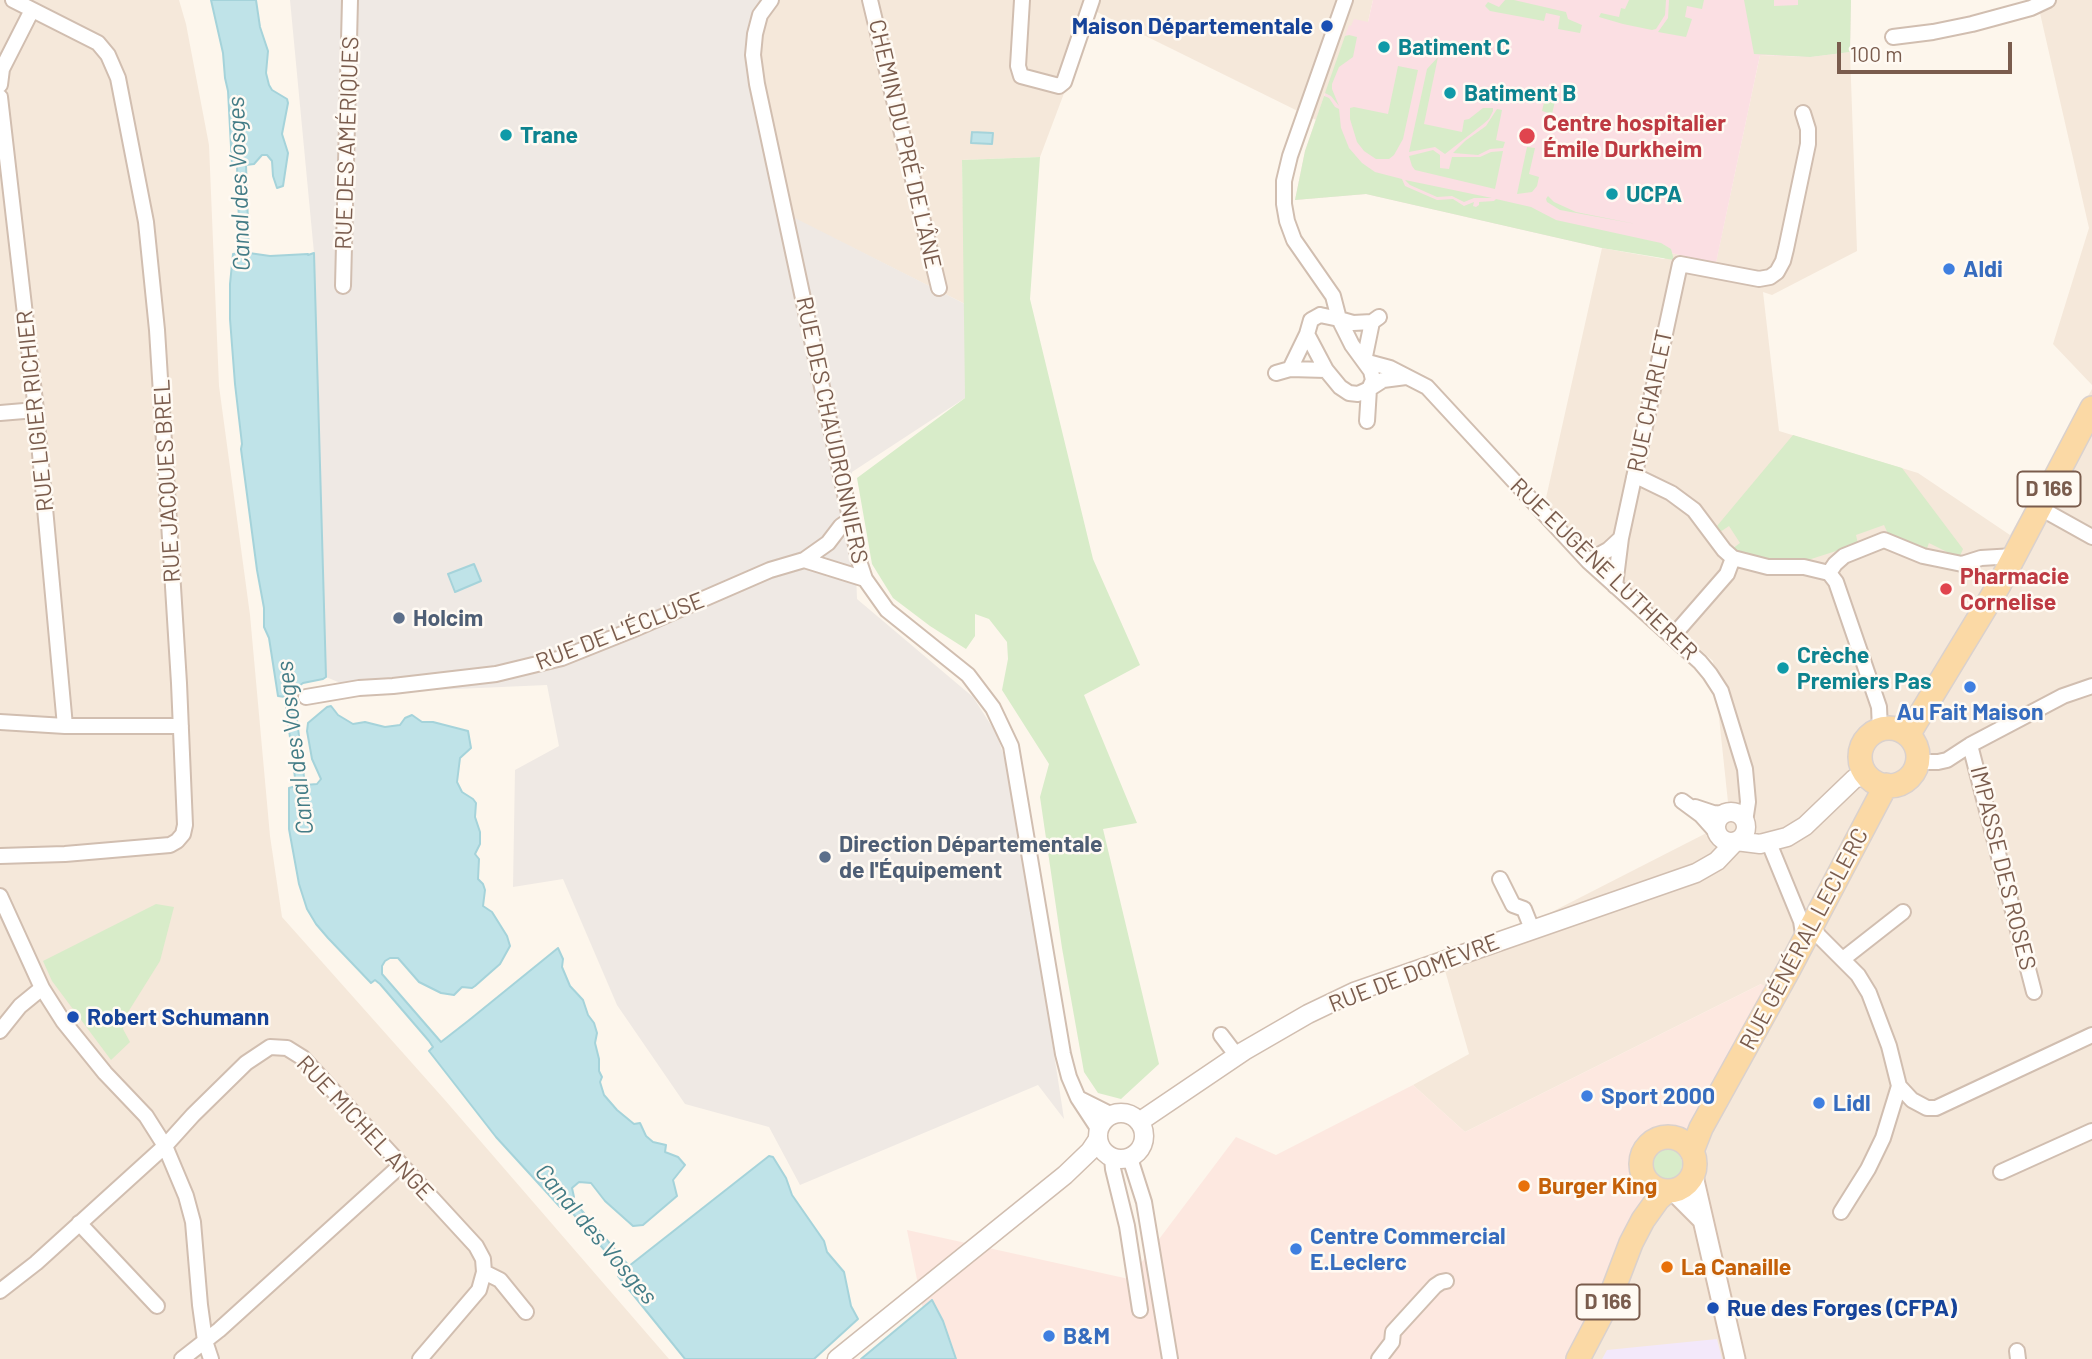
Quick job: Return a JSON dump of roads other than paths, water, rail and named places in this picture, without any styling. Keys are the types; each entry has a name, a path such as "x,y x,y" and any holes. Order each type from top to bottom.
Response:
{"main road":[{"name":"D 166","path":"1908,735 1999,585 2092,408"},
{"path":"1880,729 1900,729 1908,735 1916,747 1917,762 1906,780 1897,785 1876,780 1862,767 1861,748 1865,740 1880,729"},
{"name":"RUE GÉNÉRAL LECLERC","path":"1692,1150 1701,1128 1809,932 1876,780"},
{"name":"RUE GÉNÉRAL LECLERC","path":"1670,1137 1721,1092"},
{"path":"1703,1220 1670,1192 1649,1185 1642,1174 1640,1165 1646,1148 1661,1138 1678,1139 1692,1150 1695,1159 1693,1176 1735,1359"},
{"name":"D 166","path":"1631,1243 1642,1174"},
{"path":"1670,1192 1688,1183 1693,1176"},
{"name":"D 166","path":"1578,1359 1610,1298 1643,1220 1658,1199 1670,1192"}],"street":[{"name":"RUE JACQUES BREL","path":"0,856 157,848 177,841 183,834 185,825 157,330 146,222 118,78 108,55 98,43 13,0"},
{"name":"RUE DES AMÉRIQUES","path":"343,286 350,0"},
{"name":"RUE DES CHAUDRONNIERS","path":"771,0 761,15 755,34 753,55 757,84 865,579 887,610 968,675 993,708 1011,746 1063,1054 1078,1098 1099,1135"},
{"name":"CHEMIN DU PRÉ DE L'ÂNE","path":"870,0 939,288"},
{"path":"1022,0 1018,66 1021,76 1059,86 1064,82 1092,0"},
{"path":"1309,327 1326,370 1340,387 1349,393 1368,423 1369,389 1373,380 1371,371 1352,345 1339,319 1333,296 1293,240 1284,204 1284,181 1290,156 1345,0"},
{"path":"1893,37 1972,24 2031,8 2048,0"},
{"path":"0,85 2,69 32,10"},
{"name":"RUE LIGIER RICHIER","path":"0,97 36,410 65,726"},
{"name":"RUE CHARLET","path":"1615,586 1621,538 1680,264 1759,279 1770,277 1777,272 1786,249 1808,144 1808,129 1802,113"},
{"path":"1324,282 1323,298 1283,371 1326,370"},
{"path":"1309,327 1320,315 1353,323 1376,319 1364,361"},
{"name":"RUE EUGÈNE LUTHERER","path":"1364,361 1391,368 1427,387 1588,561 1700,662 1721,691 1748,782 1748,802 1734,816"},
{"path":"1349,393 1358,394 1383,380 1406,376"},
{"path":"0,413 36,410"},
{"path":"1634,477 1671,493 1694,510 1733,558 1768,567 1804,566 1829,573 1836,582 1879,707 1880,729"},
{"path":"2040,508 2092,537"},
{"name":"RUE DE L'ÉCLUSE","path":"306,697 359,688 496,674 562,658 632,631 771,570 804,560 828,543 841,526 851,519"},
{"path":"1588,561 1608,550 1621,538"},
{"path":"1829,573 1844,556 1884,540 1923,556 1962,564 1982,558 2014,556"},
{"path":"1672,637 1727,574 1733,558"},
{"path":"804,560 865,579"},
{"path":"1917,762 1947,760 2063,696 2092,686"},
{"path":"0,722 65,726 181,726"},
{"name":"IMPASSE DES ROSES","path":"1970,745 2034,992"},
{"path":"1876,780 1854,779 1805,826 1787,837 1771,841 1760,844 1726,841 1701,815 1686,804 1713,813 1734,816 1771,841 1801,921 1809,932 1818,935 1843,959 1858,975 1869,993 1889,1046 1899,1086 1912,1100 1927,1108 1936,1108 2092,1035"},
{"path":"1709,865 1717,844 1717,822 1734,816"},
{"path":"1734,816 1746,831 1736,841"},
{"name":"RUE DE DOMÈVRE","path":"1139,1122 1237,1056 1308,1014 1354,992 1696,873 1717,861 1736,841"},
{"path":"1500,879 1513,905 1524,909 1532,929"},
{"path":"0,896 42,988 63,1021 146,1116 165,1146 186,1196 193,1222 200,1305 205,1341 211,1359"},
{"path":"1843,959 1903,912"},
{"path":"0,1031 20,1006 42,988"},
{"path":"1221,1035 1237,1056"},
{"name":"RUE MICHEL ANGE","path":"0,1292 36,1263 165,1146 246,1063 271,1047 287,1048 303,1058 476,1246 484,1272 500,1280 526,1312"},
{"path":"1841,1212 1884,1138 1899,1086"},
{"path":"1065,1175 1140,1150 1143,1144 1144,1132 1139,1122 1127,1114 1112,1115 1078,1098"},
{"path":"1112,1115 1101,1124 1100,1146 1117,1157 1144,1202 1170,1359"},
{"path":"2001,1172 2092,1131"},
{"path":"837,1359 1065,1175 1090,1151 1099,1135"},
{"path":"1117,1157 1113,1169 1127,1226 1140,1310"},
{"path":"182,1359 400,1166"},
{"path":"79,1223 157,1306"},
{"path":"420,1359 479,1290 484,1272"},
{"path":"1379,1359 1392,1342 1393,1332 1435,1286 1446,1281"}],"water":[{"name":"Canal des Vosges","path":"211,0 256,0 260,27 268,51 266,73 269,85 272,90 287,99 288,103 282,134 288,153 283,186 277,188 272,161 267,155 262,155 254,164 246,165 249,253 270,256 314,253 326,677 303,683 294,695 305,785 317,784 321,779 312,759 308,723 327,707 331,706 338,715 353,724 365,722 385,727 400,725 405,718 412,715 422,722 433,722 468,731 471,748 460,758 457,782 462,792 476,803 475,817 480,832 480,844 475,854 479,859 478,879 485,890 483,906 492,912 510,946 500,964 475,986 462,987 454,995 441,993 419,982 398,958 385,961 382,974 441,1042 558,948 570,986 583,1000 594,1023 602,1077 600,1082 604,1095 634,1124 640,1123 646,1136 653,1142 666,1145 665,1152 678,1157 685,1165 673,1180 677,1196 643,1225 633,1226 605,1201 591,1183 579,1182 572,1188 572,1199 629,1266 769,1156 773,1157 786,1178 792,1195 824,1241 827,1252 844,1272 851,1306 858,1319 814,1359 685,1359 618,1276 623,1273 619,1267 569,1209 564,1205 560,1207 496,1137 429,1051 433,1047 429,1041 380,984 375,980 371,983 328,938 307,909 299,884 289,829 289,788 296,786 285,697 278,696 269,638 264,627 264,608 241,449 230,319 233,254 240,253 237,166 232,165 228,91"},
{"path":"972,132 993,133 992,144 971,143"},
{"path":"474,564 481,581 455,592 448,574"},
{"path":"932,1300 943,1321 956,1359 861,1359"}],"place":[{"name":"Maison Départementale","path":"1327,26"},
{"name":"Batiment C","path":"1384,47"},
{"name":"Batiment B","path":"1450,93"},
{"name":"Trane","path":"506,135"},
{"name":"Centre hospitalier Émile Durkheim","path":"1527,136"},
{"name":"UCPA","path":"1612,194"},
{"name":"Aldi","path":"1949,269"},
{"name":"Pharmacie Cornelise","path":"1946,589"},
{"name":"Holcim","path":"399,618"},
{"name":"Crèche Premiers Pas","path":"1783,668"},
{"name":"Au Fait Maison","path":"1970,687"},
{"name":"Direction Départementale de l'Équipement","path":"825,857"},
{"name":"Robert Schumann","path":"73,1017"},
{"name":"Sport 2000","path":"1587,1096"},
{"name":"Lidl","path":"1819,1103"},
{"name":"Burger King","path":"1524,1186"},
{"name":"Centre Commercial E.Leclerc","path":"1296,1249"},
{"name":"La Canaille","path":"1667,1267"},
{"name":"Rue des Forges (CFPA)","path":"1713,1308"},
{"name":"B&M","path":"1049,1336"}]}
